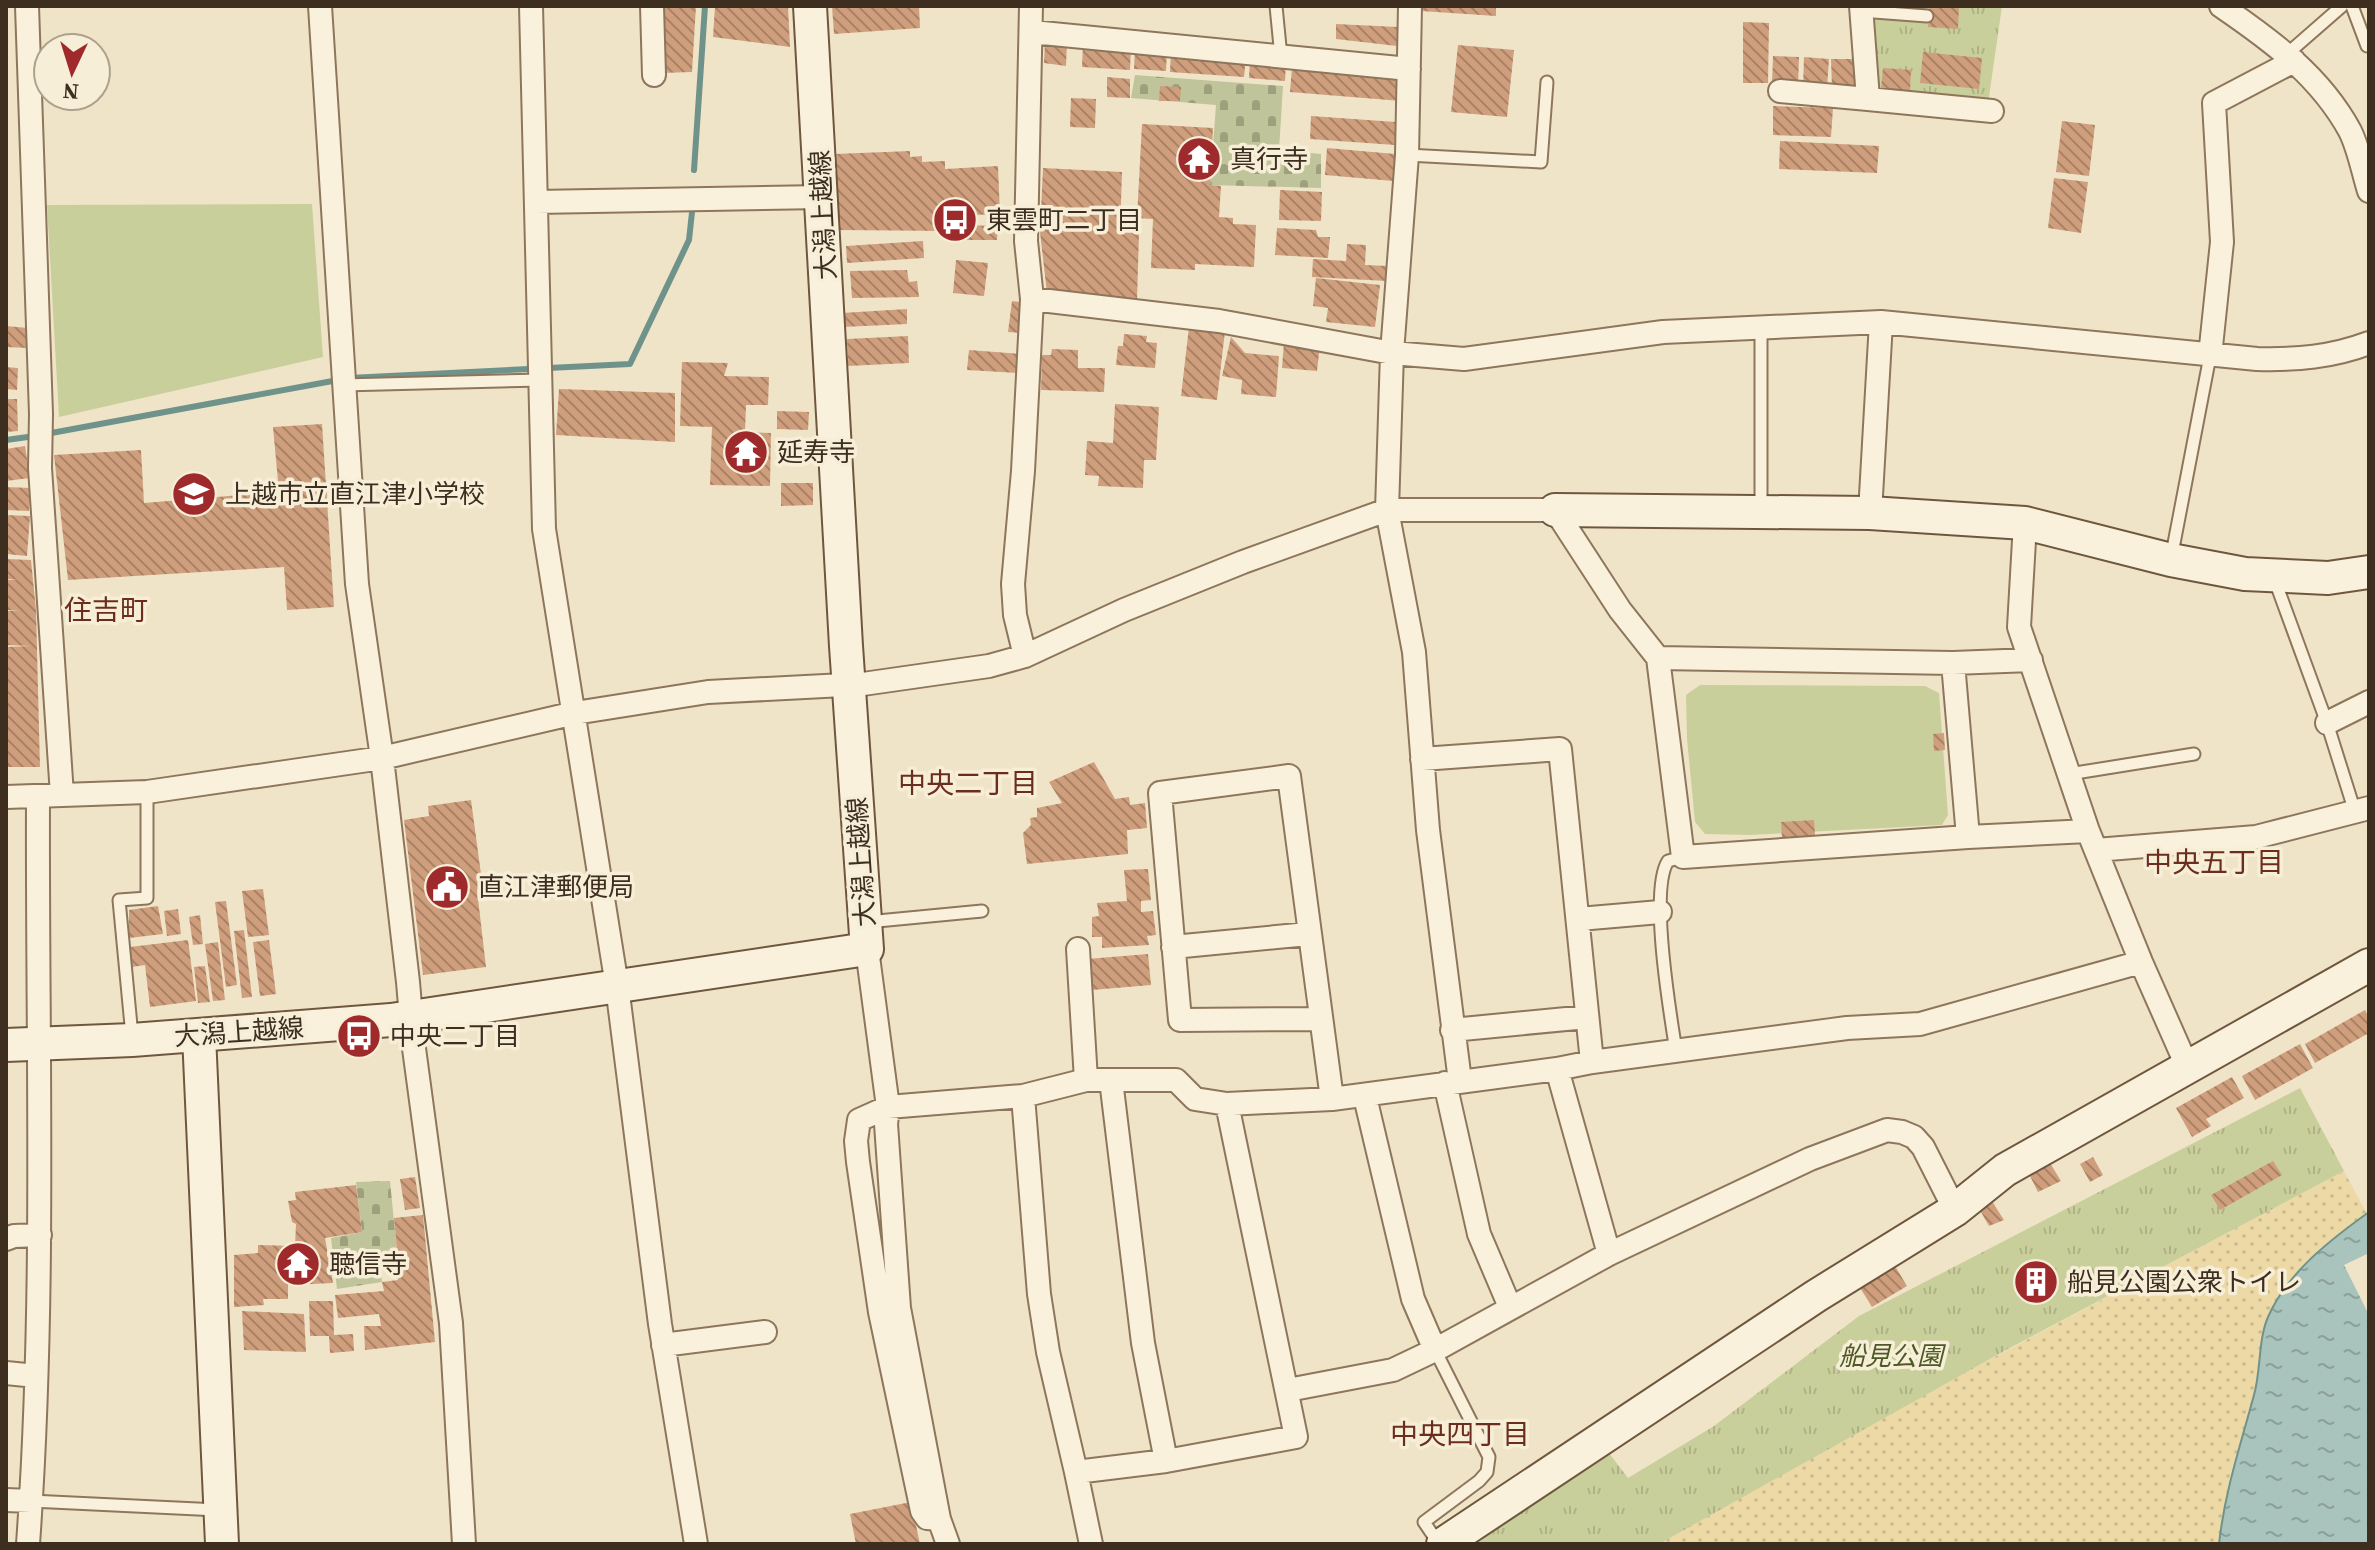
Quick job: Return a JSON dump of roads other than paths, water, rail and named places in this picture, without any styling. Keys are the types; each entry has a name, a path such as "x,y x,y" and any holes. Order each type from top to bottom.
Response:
{"street":[{"path":"27,6 41,414 40,468 62,795"},
{"path":"320,6 357,584 382,758 411,1018 451,1323 464,1544"},
{"path":"531,6 544,529 617,986 663,1345 696,1544"},
{"path":"652,6 654,75"},
{"name":"大潟上越線","path":"6,1045 132,1040 411,1018 617,986 866,936 810,6"},
{"path":"1025,656 1015,615 1013,584 1023,471 1032,299 1026,241 1031,6"},
{"path":"1410,6 1407,155 1392,353 1387,510 1414,652 1428,830 1452,1030 1452,1082 1479,1234 1510,1307"},
{"path":"2221,6 2291,58 2319,86 2351,133 2369,191"},
{"path":"1861,9 1868,99"},
{"path":"1032,32 1409,69"},
{"path":"2210,356 2222,242 2214,103 2291,58"},
{"path":"1780,91 1992,111"},
{"path":"536,202 822,197"},
{"path":"1032,299 1219,321 1392,353 1464,359 1663,332 1881,322 2210,356 2294,360 2347,351 2369,343"},
{"path":"1870,513 1881,322"},
{"path":"6,797 147,792 382,758 575,713 708,692 849,685 989,666 1025,656 1124,610 1243,562 1387,510 1870,513 2025,523 2171,560 2274,576 2328,578 2369,572"},
{"path":"1555,510 1620,610 1658,658 1683,857 1968,837 2092,840 2256,837 2362,810"},
{"path":"2025,523 2019,627 2092,840 2187,1066"},
{"path":"1658,658 1953,663 2031,660"},
{"path":"1953,663 1968,837"},
{"path":"2327,723 2369,702"},
{"path":"1422,759 1560,749 1592,1062"},
{"path":"1320,1019 1180,1020 1160,793 1289,776 1332,1099"},
{"path":"28,1544 40,1235 38,796"},
{"path":"1579,919 1660,912"},
{"path":"1173,947 1308,934"},
{"path":"866,936 888,1107 899,1308 939,1519 948,1544"},
{"path":"1078,949 1086,1080"},
{"path":"939,1519 927,1518 917,1494 880,1312 858,1162 856,1141 859,1120 888,1107 1023,1096 1086,1080 1176,1080 1195,1099 1227,1104 1365,1097 1452,1082 1847,1028 1920,1024 2141,962"},
{"path":"1441,1544 1816,1296 1955,1210 2005,1170 2369,965"},
{"path":"1452,1030 1587,1017"},
{"path":"199,1035 222,1544"},
{"path":"1557,1069 1609,1254"},
{"path":"1111,1080 1143,1343 1166,1461"},
{"path":"1023,1096 1039,1294 1048,1352 1091,1544"},
{"path":"1365,1097 1413,1299 1435,1350"},
{"path":"1076,1472 1166,1461 1296,1437 1227,1104"},
{"path":"1288,1390 1393,1370 1609,1254 1810,1159 1887,1130 1914,1137 1923,1147 1955,1210"},
{"path":"6,1239 40,1235"},
{"path":"663,1345 765,1332"},
{"path":"6,1373 36,1376"},
{"path":"6,1500 31,1501"}],"lane":[{"path":"1276,6 1281,57"},
{"path":"2291,58 2342,6"},
{"path":"2352,6 2367,46"},
{"path":"1861,9 1927,16"},
{"path":"1407,155 1541,162 1547,82"},
{"path":"1761,328 1761,512"},
{"path":"2171,560 2210,356"},
{"path":"343,385 541,380"},
{"path":"2274,576 2362,810"},
{"path":"2069,774 2194,754"},
{"path":"132,1040 119,900 147,898 147,792"},
{"path":"1676,1051 1660,912 1662,870 1668,861 1683,857"},
{"path":"866,936 982,911"},
{"path":"1435,1350 1489,1457 1487,1472 1479,1481 1424,1522 1441,1544"},
{"path":"31,1501 221,1510"}],"water":[{"path":"2369,1212 2369,1544 2219,1544 2229,1487 2256,1386 2268,1317 2298,1271"}],"waterway":[{"path":"694,170 705,6"},
{"path":"349,378 630,364 689,240 693,203"},
{"path":"46,434 338,380"},
{"path":"6,440 35,436"}],"place":[{"name":"真行寺","path":"1199,159"},
{"name":"東雲町二丁目","path":"955,220"},
{"name":"延寿寺","path":"746,452"},
{"name":"上越市立直江津小学校","path":"194,494"},
{"name":"直江津郵便局","path":"447,887"},
{"name":"中央二丁目","path":"359,1036"},
{"name":"聴信寺","path":"298,1264"},
{"name":"船見公園公衆トイレ","path":"2036,1282"}],"district":[{"name":"住吉町","path":"106,610"},
{"name":"中央二丁目","path":"968,783"},
{"name":"中央五丁目","path":"2214,862"},
{"name":"中央四丁目","path":"1460,1434"}],"park label":[{"name":"船見公園","path":"1891,1356"}]}
